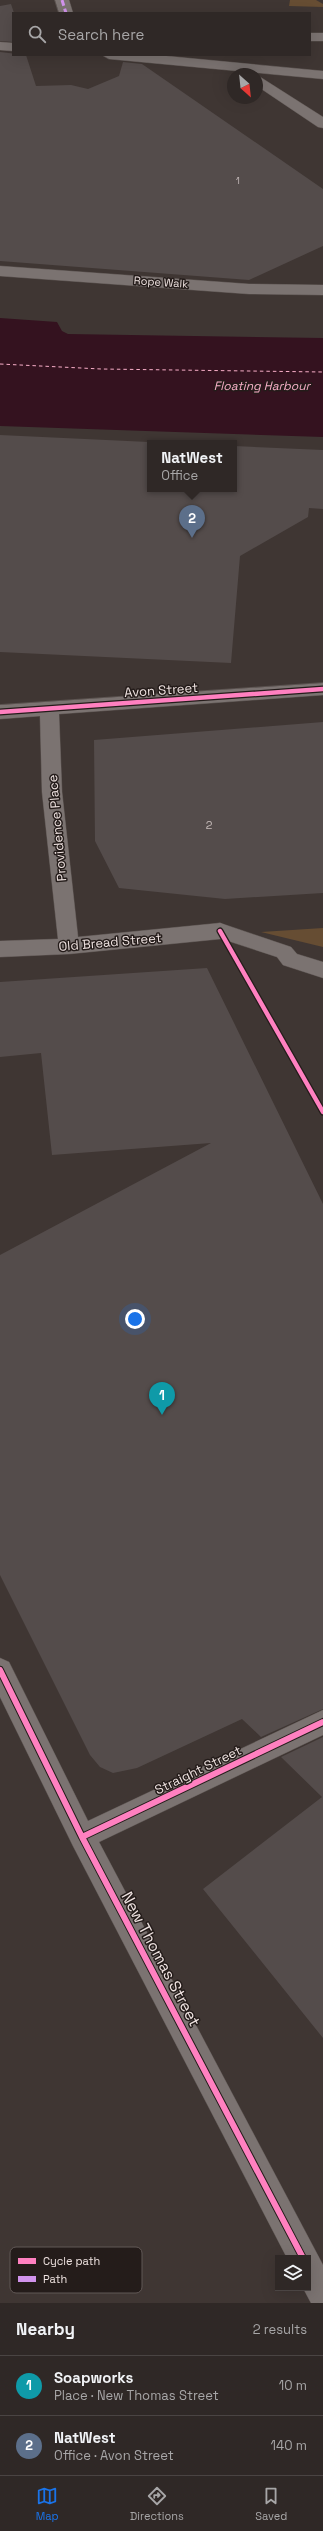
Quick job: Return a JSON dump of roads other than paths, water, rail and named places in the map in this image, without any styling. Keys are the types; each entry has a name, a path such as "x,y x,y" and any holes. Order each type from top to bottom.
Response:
{"street":[{"path":"62,0 66,12"},
{"path":"311,37 323,38"},
{"path":"0,46 12,47"},
{"path":"118,56 227,69"},
{"path":"263,72 323,75"},
{"path":"263,82 323,124"},
{"name":"Rope Walk","path":"0,271 182,279 249,289 323,290"},
{"name":"Avon Street","path":"0,712 49,710 323,689"},
{"name":"Providence Place","path":"49,710 52,792 69,946"},
{"name":"Old Bread Street","path":"0,949 69,946 220,930 284,952 290,960 323,970"},
{"name":"New Thomas Street","path":"0,1670 82,1837 301,2255"},
{"name":"Straight Street","path":"82,1837 323,1722"},
{"path":"311,2273 323,2296"}],"water":[{"name":"Floating Harbour","path":"0,318 57,322 62,331 68,334 323,338 323,437 0,426"}],"place":[{"name":"NatWest","path":"192,538"},
{"name":"Soapworks","path":"162,1415"}]}
